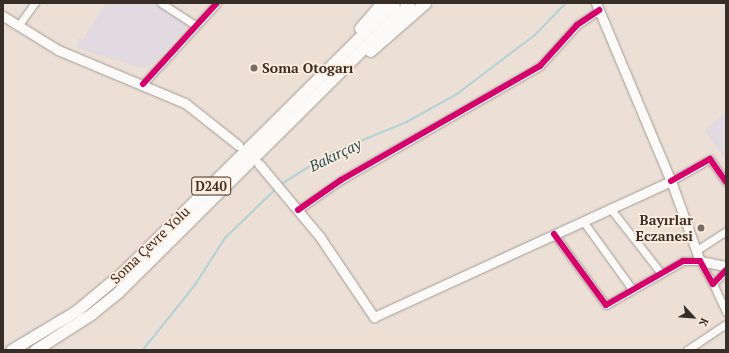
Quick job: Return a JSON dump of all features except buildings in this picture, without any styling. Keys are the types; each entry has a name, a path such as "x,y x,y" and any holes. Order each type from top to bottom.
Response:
{"highway":[{"path":"306,92 382,3"},
{"name":"Soma Çevre Yolu","path":"11,350 71,314 123,272 394,3"},
{"name":"Soma Çevre Yolu","path":"35,350 92,314 118,292 315,99 409,3"},
{"path":"315,99 425,3"}],"main road":[{"path":"598,6 671,181 700,261 726,266"},
{"path":"3,16 58,50 143,84 190,106 238,145"},
{"path":"261,167 294,207 374,316 671,181"}],"street":[{"path":"18,26 35,3"},
{"path":"161,3 196,25"},
{"path":"143,84 217,3"},
{"path":"294,207 540,66 577,25 598,6"},
{"path":"671,181 710,158 725,179"},
{"path":"610,208 661,273"},
{"path":"583,221 632,289"},
{"path":"697,250 726,230"},
{"path":"554,234 606,305 683,261 700,261 714,284 726,312"},
{"path":"714,284 726,270"},
{"path":"687,350 726,324"}],"shaded area":[{"path":"106,3 155,3 189,24 152,65 142,68 76,48 78,39 83,39"},
{"path":"726,112 726,160 704,130"}],"waterway":[{"name":"Bakırçay","path":"280,185 331,153 407,122 457,94 535,35 566,3"},
{"name":"Bakırçay","path":"143,350 195,285 225,238 276,189"}],"cycle path":[{"path":"143,84 217,3"},
{"path":"298,210 341,180 540,66 577,25 599,10"},
{"path":"671,181 710,159 726,182"},
{"path":"554,234 606,305 683,261 700,261 713,284 726,270"}],"place":[{"name":"Soma Otogarı","path":"254,68"},
{"name":"Bayırlar Eczanesi","path":"701,228"}]}
